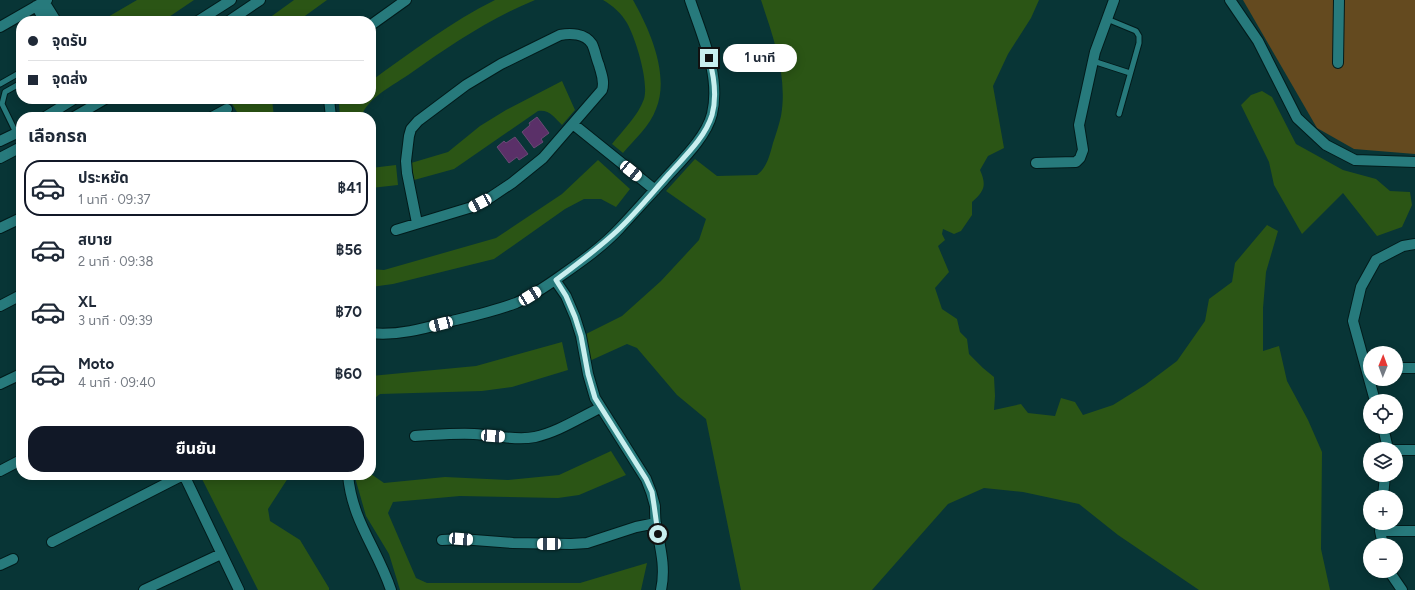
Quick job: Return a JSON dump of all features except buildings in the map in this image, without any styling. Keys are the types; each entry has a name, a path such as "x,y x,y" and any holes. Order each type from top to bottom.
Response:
{"street":[{"path":"206,16 231,0"},
{"path":"236,16 260,0"},
{"path":"376,21 406,0"},
{"path":"376,333 403,332 430,327 504,308 530,296 556,280 591,254 618,230 693,147 706,129 712,115 714,82 711,67 690,0"},
{"path":"1036,163 1076,162 1080,158 1083,150 1080,125 1092,61 1114,0"},
{"path":"1230,0 1258,41 1297,118 1326,145 1356,160 1415,162"},
{"path":"1338,63 1339,0"},
{"path":"43,2 44,16"},
{"path":"43,2 53,16"},
{"path":"19,16 43,2"},
{"path":"0,27 16,18"},
{"path":"396,230 472,207 488,199 512,183 538,162 602,90 604,84 591,43 584,37 577,34 560,35 501,64 466,85 418,121 411,129 408,136 406,161 408,182 417,223"},
{"path":"53,112 66,104"},
{"path":"80,112 89,104"},
{"path":"221,112 227,109"},
{"path":"573,124 655,190"},
{"path":"0,141 16,133"},
{"path":"0,158 16,150"},
{"path":"0,228 16,220"},
{"path":"1363,355 1353,321 1361,288 1376,260 1403,246 1415,244"},
{"path":"556,280 566,296 575,317 581,336 588,374 595,398 646,479 652,492 656,523 663,557 664,572 661,590"},
{"path":"0,306 16,298"},
{"path":"1403,368 1415,368"},
{"path":"0,384 16,376"},
{"path":"416,436 473,434 518,438 534,437 560,428 600,408"},
{"path":"1403,450 1415,450"},
{"path":"0,471 16,463"},
{"path":"52,542 173,480"},
{"path":"185,480 240,590"},
{"path":"349,480 354,506 359,521 377,556 391,590"},
{"path":"442,540 461,539 513,543 579,544 587,543 636,527 656,523"},
{"path":"1403,530 1415,531"},
{"path":"144,590 221,554"},
{"path":"0,565 13,559"},
{"path":"1393,578 1402,590"}],"lane":[{"path":"1107,19 1136,31 1139,36 1139,42 1119,114"},
{"path":"1092,61 1130,73"},
{"path":"0,84 16,75"},
{"path":"16,86 5,92 1,104 16,127"}],"shaded area":[{"path":"137,0 194,0 170,16 110,16"},
{"path":"294,0 327,0 305,16 272,16"},
{"path":"495,0 535,0 502,15 471,33 376,96 376,77 416,48"},
{"path":"603,0 633,0 646,25 656,53 661,82 660,96 650,121 623,153 612,144 634,117 641,105 644,99 645,82 641,61 631,30 622,16 610,4"},
{"path":"761,0 1039,0 1031,18 1008,54 993,86 1004,148 988,156 980,170 984,184 982,191 972,202 972,215 961,231 954,234 943,229 942,234 945,240 938,246 949,272 935,288 942,309 957,319 960,332 967,339 969,354 994,377 994,410 1021,404 1028,413 1055,416 1061,398 1075,402 1083,415 1113,405 1145,385 1177,361 1205,321 1209,299 1232,282 1235,263 1267,225 1278,231 1266,272 1263,308 1263,351 1279,346 1287,381 1308,420 1322,452 1321,549 1330,590 1199,590 1118,535 1079,504 1023,492 984,488 948,504 872,590 741,590 706,419 677,395 637,348 627,344 585,363 582,336 622,316 661,281 699,240 706,219 666,191 695,159 717,176 757,175 766,165 781,116 783,86 778,57"},
{"path":"1243,0 1415,0 1415,154 1354,149 1317,128"},
{"path":"562,81 575,110 562,125 549,113 545,111 538,111 454,169 414,180 411,163 448,152 480,126 506,110"},
{"path":"1262,91 1272,97 1296,144 1343,170 1376,179 1390,191 1410,192 1412,205 1402,227 1377,236 1343,193 1302,234 1274,185 1269,162 1241,105 1251,95"},
{"path":"232,104 273,104 273,112 237,112"},
{"path":"339,104 368,104 363,112 340,112"},
{"path":"598,160 630,189 616,207 601,199 584,199 565,209 494,259 393,284 376,286 376,269 384,270 496,238 562,194"},
{"path":"396,165 398,185 376,187 376,167"},
{"path":"562,342 568,370 512,387 482,391 380,394 376,397 376,376 476,366"},
{"path":"611,451 626,475 579,495 558,498 460,496 393,502 388,513 416,578 427,583 580,583 647,563 641,590 400,590 389,554 366,516 356,481 376,480 376,477 384,483 445,477 508,480 559,475"},
{"path":"203,480 287,480 268,509 270,521 300,540 329,590 258,590"}],"route":[{"path":"658,534 652,492 646,479 595,398 590,385 581,336 575,317 566,296 556,280 591,254 618,230 693,147 706,129 712,115 714,97 714,82 709,58"}]}
